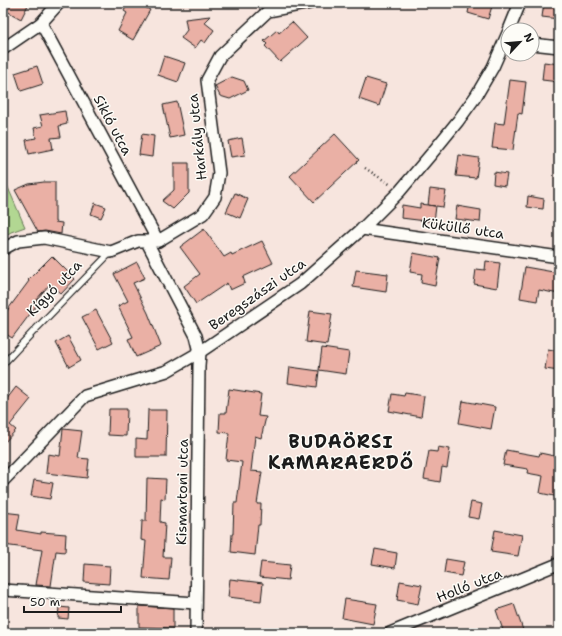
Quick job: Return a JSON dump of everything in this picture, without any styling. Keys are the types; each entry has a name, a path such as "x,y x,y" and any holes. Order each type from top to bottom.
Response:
{"street":[{"path":"3,49 42,23 59,3"},
{"name":"Harkály utca","path":"153,241 203,214 216,198 219,173 207,80 220,56 267,7 310,3"},
{"name":"Beregszászi utca","path":"513,22 520,3"},
{"name":"Sikló utca","path":"42,23 153,241"},
{"path":"540,45 559,47"},
{"name":"Beregszászi utca","path":"3,481 85,396 167,371 200,352 300,284 362,229 400,191 454,126 476,96 500,53"},
{"name":"Küküllő utca","path":"362,229 559,257"},
{"name":"Kígyó utca","path":"3,249 18,241 44,238 111,252 138,241 153,241"},
{"path":"153,241 196,336 200,352"},
{"name":"Kismartoni utca","path":"196,633 200,352"},
{"name":"Holló utca","path":"390,633 559,565"},
{"path":"3,590 196,603"}],"lane":[{"name":"Kígyó utca","path":"3,364 111,252"}],"path":[{"path":"365,168 400,191"}],"green space":[{"path":"3,176 25,227 11,232 3,237"}],"building":[{"path":"3,3 29,3 21,19 3,9"},
{"path":"128,3 138,3 150,10 133,40 118,31 127,13 124,11"},
{"path":"470,3 493,3 488,19 468,13"},
{"path":"544,3 559,3 559,19 542,17"},
{"path":"210,16 204,22 214,30 205,43 201,40 195,48 181,38 187,30 185,19"},
{"path":"292,22 307,38 280,62 265,46 267,44 264,41 277,30 279,33"},
{"path":"164,56 185,63 178,82 158,75"},
{"path":"544,62 559,64 559,82 542,80"},
{"path":"37,66 43,84 21,91 15,73"},
{"path":"232,77 244,81 248,90 230,99 220,96 215,86"},
{"path":"366,78 386,84 379,106 359,99"},
{"path":"510,80 526,82 522,114 518,113 513,150 492,148 495,123 504,124"},
{"path":"177,102 184,135 170,138 163,105"},
{"path":"65,111 67,124 59,126 61,137 51,138 53,149 29,154 26,140 36,138 34,128 43,126 40,115"},
{"path":"142,134 154,136 152,157 139,155"},
{"path":"335,134 359,160 314,202 290,176"},
{"path":"242,138 245,155 231,157 228,141"},
{"path":"459,155 479,158 476,178 456,176"},
{"path":"174,163 189,163 189,193 173,209 162,201 174,190"},
{"path":"494,172 507,174 505,186 493,184"},
{"path":"55,182 55,222 62,223 61,234 45,231 38,232 15,190 29,184"},
{"path":"430,189 446,191 443,207 436,206 434,222 401,218 402,205 420,208 420,204 435,206 428,205"},
{"path":"235,193 248,199 240,218 226,212"},
{"path":"528,196 544,199 543,209 527,207"},
{"path":"95,203 106,207 101,218 91,214"},
{"path":"457,206 481,210 480,222 455,219"},
{"path":"204,229 224,257 231,253 232,255 262,241 273,263 243,277 245,283 230,290 227,283 196,304 184,286 200,274 180,247"},
{"path":"413,253 440,258 435,286 421,283 422,274 410,272"},
{"path":"52,256 75,279 61,294 50,284 36,300 39,302 12,338 3,332 3,316 29,281 28,280"},
{"path":"486,261 500,263 497,288 474,284 476,269 485,270"},
{"path":"137,262 145,278 133,283 148,313 161,346 136,357 128,339 133,337 118,306 128,301 114,274"},
{"path":"525,267 559,273 559,294 539,290 537,301 520,298"},
{"path":"356,270 388,274 386,292 353,287"},
{"path":"96,310 113,342 99,349 82,317"},
{"path":"310,311 332,314 327,345 306,342"},
{"path":"68,336 81,360 69,367 56,343"},
{"path":"322,348 349,352 346,374 319,370"},
{"path":"548,349 559,351 559,371 545,369"},
{"path":"290,367 319,371 317,387 288,383"},
{"path":"16,387 31,399 10,425 16,430 3,444 3,404"},
{"path":"229,389 261,394 258,416 266,417 261,438 255,436 251,471 262,472 257,504 261,504 260,525 258,525 255,555 231,552 234,503 237,503 242,462 226,460 229,433 219,432 220,413 226,413"},
{"path":"405,393 424,396 421,417 389,411 392,394 404,396"},
{"path":"463,401 495,407 491,429 459,423"},
{"path":"109,409 127,409 126,436 108,435"},
{"path":"148,410 167,410 166,457 136,457 136,439 147,440"},
{"path":"63,429 82,431 78,458 89,459 87,478 46,473 48,454 60,456"},
{"path":"438,447 450,449 447,468 442,467 440,482 424,479 429,451 437,452"},
{"path":"506,450 539,456 540,453 559,457 559,497 540,493 543,476 527,473 528,469 503,465"},
{"path":"147,478 166,479 165,499 161,498 160,522 165,523 163,557 171,557 169,580 143,578 146,541 141,540 142,521 146,521"},
{"path":"34,480 53,483 50,499 31,496"},
{"path":"471,502 482,504 479,519 468,517"},
{"path":"3,512 20,514 17,530 41,534 41,532 66,534 65,552 56,551 51,586 36,585 42,550 3,545"},
{"path":"495,530 522,535 518,556 491,552"},
{"path":"375,549 397,553 395,568 372,564"},
{"path":"446,559 464,562 461,576 444,573"},
{"path":"261,562 290,565 288,580 259,577"},
{"path":"85,564 110,566 109,584 84,582"},
{"path":"230,579 263,583 261,601 228,597"},
{"path":"400,581 422,585 418,604 397,600"},
{"path":"345,599 377,604 373,624 342,618"},
{"path":"514,604 524,633 504,633 496,610"},
{"path":"139,606 173,608 173,628 139,627"},
{"path":"59,607 69,608 68,619 58,618"}],"district":[{"name":"BUDAÖRSI KAMARAERDŐ","path":"341,452"}]}
